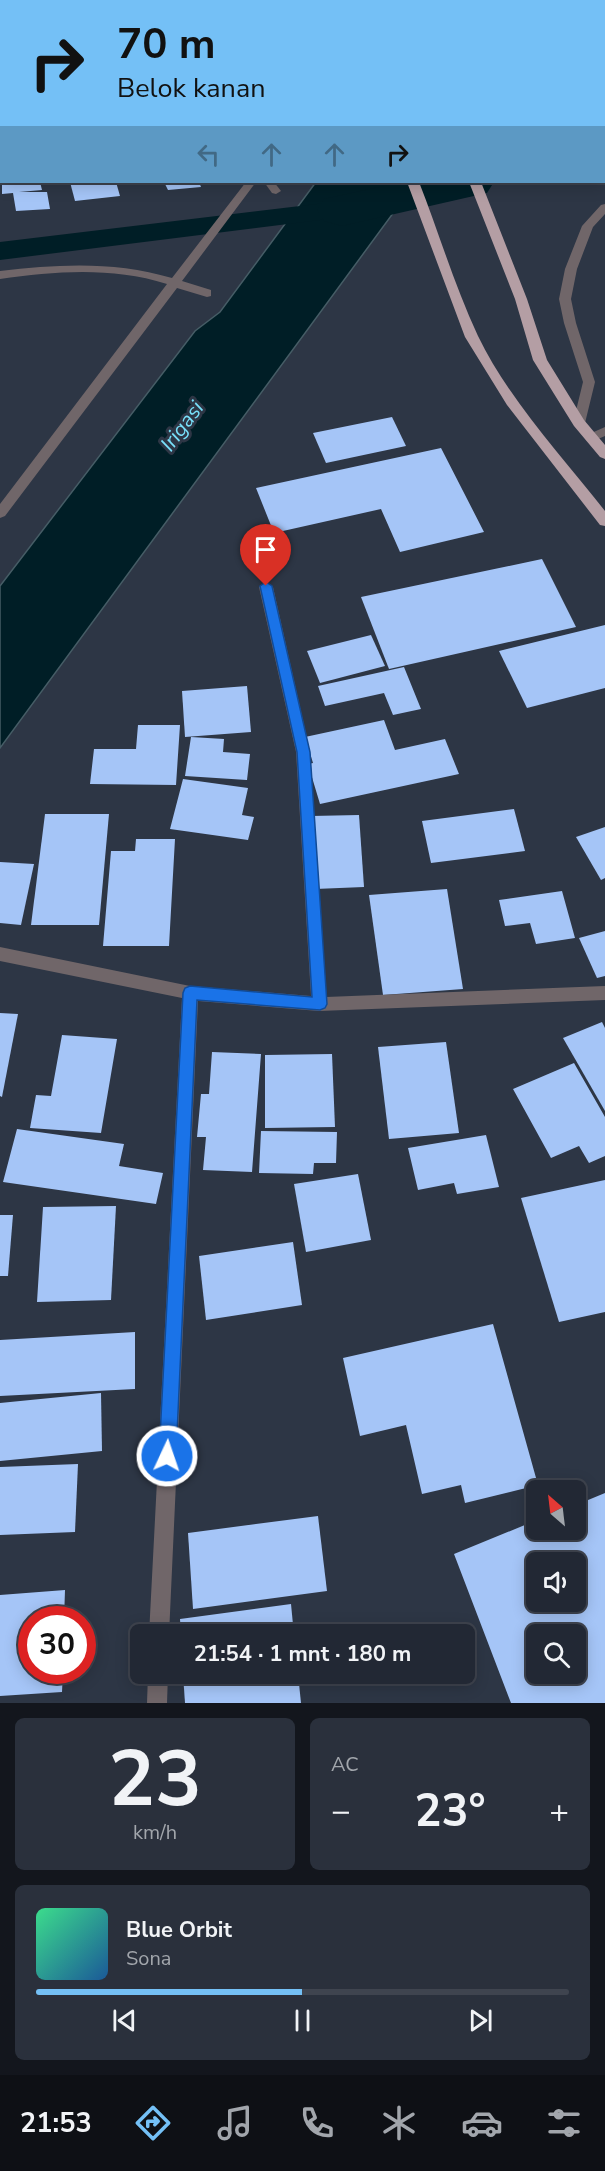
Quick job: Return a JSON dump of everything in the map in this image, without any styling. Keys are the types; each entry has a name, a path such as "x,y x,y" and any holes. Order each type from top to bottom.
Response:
{"highway":[{"path":"413,183 472,337 512,402 605,521"},
{"path":"475,183 522,299 540,360 579,423 605,454"}],"street":[{"path":"0,513 250,183"},
{"path":"579,423 589,382 565,299 571,269 588,226 605,207"},
{"path":"0,275 75,269 109,269 144,274 207,293"},
{"path":"591,438 605,431"},
{"path":"266,586 303,752 320,1004"},
{"path":"0,954 190,993 320,1004 605,993"},
{"path":"160,1624 190,993"},
{"path":"157,1703 158,1684"}],"water":[{"name":"Irigasi","path":"315,183 415,183 0,748 0,586 195,331 220,312"}],"building":[{"path":"2,183 40,183 42,190 19,192 47,192 50,209 16,211 13,193 2,194"},
{"path":"70,183 116,183 120,196 75,201"},
{"path":"164,183 199,183 201,187 168,190"},
{"path":"392,417 406,446 326,463 313,433"},
{"path":"441,448 484,532 400,552 381,509 274,533 256,488"},
{"path":"542,559 576,627 389,669 361,597"},
{"path":"605,625 605,688 527,708 499,651"},
{"path":"371,635 385,666 320,683 307,651"},
{"path":"404,667 421,709 393,715 384,693 325,706 318,686"},
{"path":"247,686 251,732 185,737 182,691"},
{"path":"384,720 395,750 445,739 459,774 320,804 308,764 313,763 305,737"},
{"path":"138,725 180,725 176,785 90,784 94,749 136,749"},
{"path":"191,737 224,739 223,752 250,754 247,780 185,776"},
{"path":"183,779 248,788 242,815 254,817 248,840 170,829"},
{"path":"514,809 525,851 431,863 422,821"},
{"path":"45,814 109,814 99,925 31,925"},
{"path":"359,815 364,887 315,889 311,816"},
{"path":"605,827 605,878 601,880 576,837"},
{"path":"136,839 175,839 169,946 103,946 111,851 135,851"},
{"path":"0,862 34,864 21,925 0,923"},
{"path":"447,889 463,989 383,995 369,895"},
{"path":"562,891 575,938 536,944 530,923 505,926 499,900"},
{"path":"605,931 605,976 597,978 579,938"},
{"path":"0,1013 18,1014 2,1097 0,1096"},
{"path":"602,1022 605,1028 605,1111 563,1038"},
{"path":"62,1035 117,1039 101,1133 30,1128 36,1095 51,1096"},
{"path":"446,1042 459,1133 389,1139 378,1047"},
{"path":"212,1052 261,1054 252,1172 203,1170 206,1137 197,1137 201,1094 209,1094"},
{"path":"332,1054 335,1127 265,1128 265,1055"},
{"path":"574,1063 605,1117 605,1156 589,1163 579,1146 551,1158 513,1089"},
{"path":"17,1129 124,1144 119,1166 163,1173 156,1204 3,1182"},
{"path":"261,1131 337,1132 336,1163 314,1163 313,1174 259,1173"},
{"path":"486,1135 499,1187 457,1194 454,1183 418,1190 408,1148"},
{"path":"358,1174 371,1240 306,1252 294,1184"},
{"path":"605,1180 605,1312 559,1322 521,1198"},
{"path":"116,1206 111,1300 37,1302 43,1207"},
{"path":"0,1215 13,1215 8,1276 0,1276"},
{"path":"293,1242 302,1305 206,1320 199,1256"},
{"path":"493,1324 537,1480 526,1480 526,1488 465,1503 461,1485 422,1494 406,1425 360,1436 343,1358"},
{"path":"135,1332 135,1389 0,1396 0,1340"},
{"path":"101,1393 102,1451 0,1461 0,1403"},
{"path":"78,1464 75,1532 0,1535 0,1467"},
{"path":"605,1493 605,1703 511,1703 454,1554 526,1525 526,1540 586,1540 586,1501"},
{"path":"318,1516 327,1591 193,1609 188,1533"},
{"path":"65,1590 64,1606 18,1606 18,1684 62,1684 62,1692 0,1696 0,1595"},
{"path":"291,1604 293,1624 180,1624 180,1619"},
{"path":"184,1684 299,1684 301,1703 185,1703"}],"waterway":[{"path":"342,210 465,183"},
{"path":"0,251 342,210"}],"route":[{"path":"167,1456 190,993 320,1004 303,752 266,586"}]}
